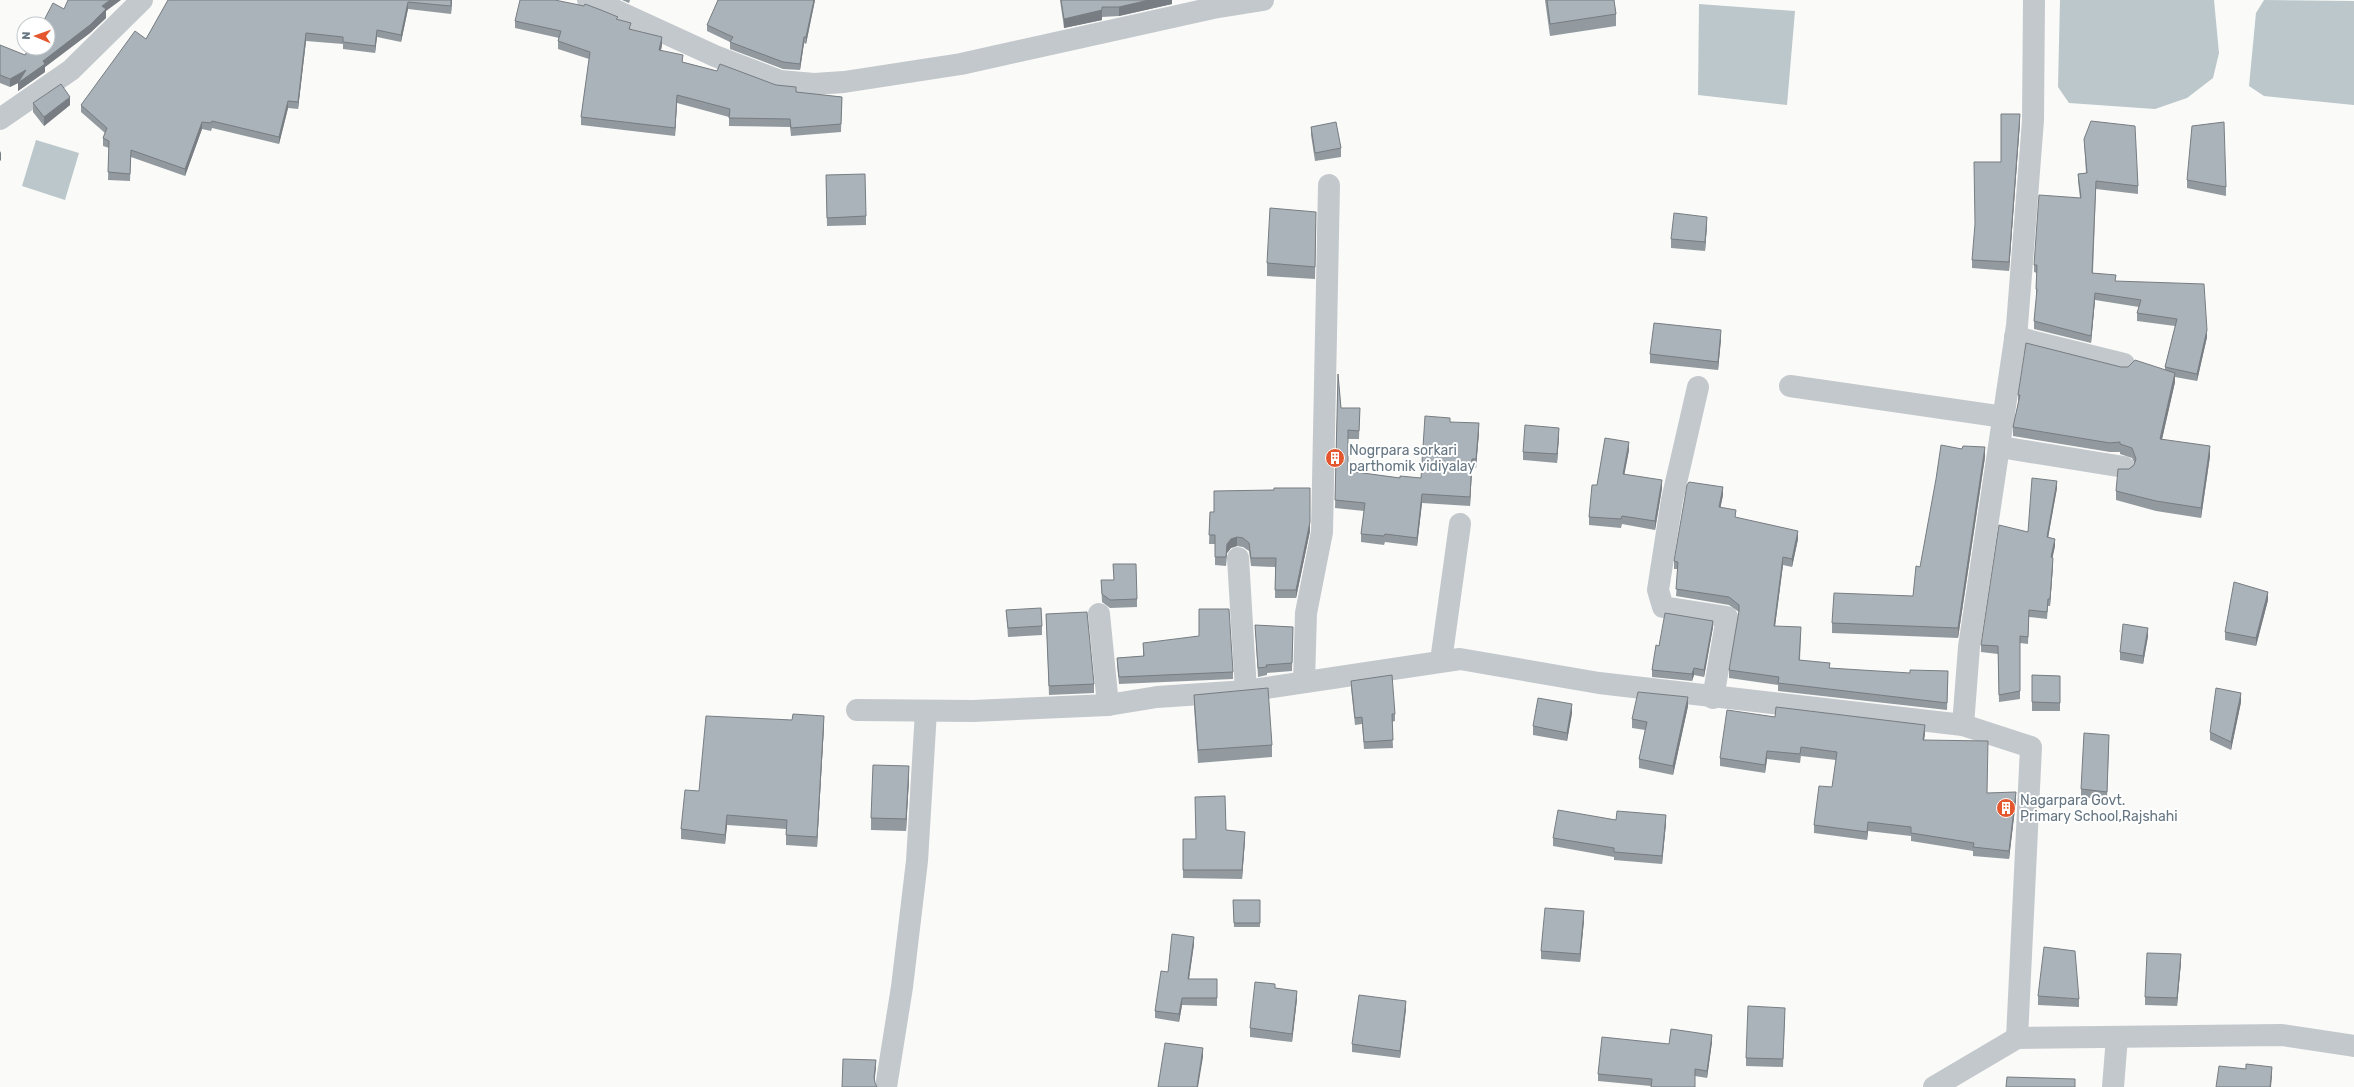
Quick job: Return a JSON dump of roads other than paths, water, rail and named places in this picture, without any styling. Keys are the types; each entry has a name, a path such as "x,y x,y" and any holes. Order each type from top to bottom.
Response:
{"street":[{"path":"0,119 71,70 142,0"},
{"path":"588,0 606,6 715,56 780,81 814,84 844,82 961,64 1213,8 1263,0"},
{"path":"1963,725 1969,647 2000,447 2015,337 2033,120 2034,0"},
{"path":"1304,682 1306,613 1322,532 1329,185"},
{"path":"2015,337 2124,364"},
{"path":"1790,386 2004,417"},
{"path":"1698,387 1672,500 1658,590 1663,607 1727,617 1714,698"},
{"path":"2000,447 2124,467"},
{"path":"1441,660 1460,524"},
{"path":"1238,558 1246,691"},
{"path":"1099,614 1108,705"},
{"path":"857,710 926,711 1108,705 1157,697 1246,691 1441,660 1460,659 1599,684 1963,725 2031,747 2017,1038"},
{"path":"886,1087 902,987 917,861 926,711"},
{"path":"1934,1087 2017,1038 2282,1035 2354,1046"},
{"path":"2112,1087 2117,1037"}],"place":[{"name":"Nogrpara sorkari parthomik vidiyalay","path":"1335,458"},
{"name":"Nagarpara Govt. Primary School,Rajshahi","path":"2006,808"}]}
